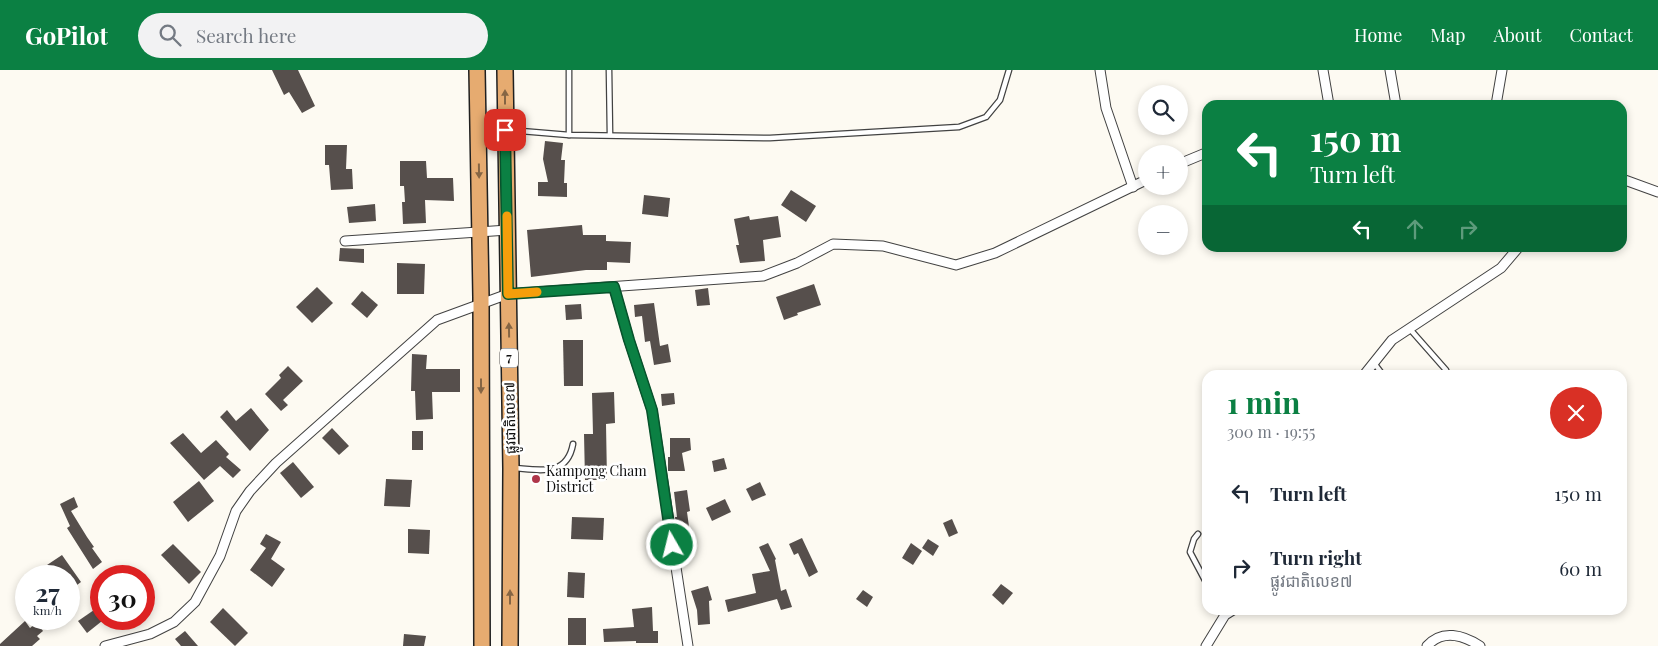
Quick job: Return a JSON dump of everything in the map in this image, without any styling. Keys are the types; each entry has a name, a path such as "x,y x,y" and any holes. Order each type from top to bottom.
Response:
{"highway":[{"name":"ផ្លូវជាតិលេខ៧","path":"477,70 481,307 482,646"},
{"name":"ផ្លូវជាតិលេខ៧","path":"505,70 511,468 510,646"}],"street":[{"path":"1100,70 1106,108 1133,187"},
{"path":"1323,70 1328,100"},
{"path":"1390,70 1395,100"},
{"path":"1497,100 1502,70"},
{"path":"1188,160 1202,154"},
{"path":"1627,180 1658,192"},
{"path":"105,646 150,634 174,622 195,602 220,556 236,512 250,491 276,463 438,320 508,294 763,276 797,263 833,244 883,246 956,265 995,253 1138,184"},
{"path":"345,240 508,230"},
{"path":"1368,370 1392,340 1501,268 1515,252"},
{"path":"614,287 652,410 688,646"},
{"path":"1206,646 1225,615"},
{"path":"1427,646 1442,635 1467,638 1480,646"}],"lane":[{"path":"569,70 569,135"},
{"path":"610,70 610,135"},
{"path":"505,130 569,135 770,138 960,127 986,116 995,106 1000,100 1010,70"},
{"path":"1409,328 1446,370"},
{"path":"1374,363 1379,370"},
{"path":"511,468 546,471 557,468 565,462 571,453 573,444"},
{"path":"1198,534 1194,539 1190,552 1202,575"}],"building":[{"path":"272,70 298,70 315,106 302,113 289,92 284,95"},
{"path":"545,141 563,143 561,160 565,160 564,183 567,183 567,197 538,196 538,182 548,182 543,159"},
{"path":"325,145 347,145 346,169 352,169 353,189 331,190 329,165 325,165"},
{"path":"400,161 426,161 427,178 453,178 454,201 425,200 426,223 403,224 402,202 405,202 404,186 400,186"},
{"path":"791,190 816,206 806,222 781,205"},
{"path":"644,195 670,198 668,217 642,214"},
{"path":"375,204 376,221 349,223 347,207"},
{"path":"749,216 750,220 778,216 781,237 763,240 765,261 740,263 736,245 739,245 734,219"},
{"path":"582,225 583,235 606,235 606,241 631,242 630,263 607,262 607,270 586,270 531,277 527,230"},
{"path":"340,248 364,249 364,263 339,261"},
{"path":"397,263 425,264 424,294 397,294"},
{"path":"814,284 821,305 797,313 798,315 784,320 776,297"},
{"path":"317,287 333,303 312,323 296,307"},
{"path":"708,288 710,305 697,306 695,290"},
{"path":"362,291 378,305 367,318 351,304"},
{"path":"654,303 660,346 668,344 671,362 654,365 650,341 645,342 642,316 635,317 634,305"},
{"path":"581,304 582,319 566,320 565,305"},
{"path":"563,340 583,340 583,386 564,386"},
{"path":"412,354 427,355 426,369 460,369 460,392 432,392 433,419 416,420 415,391 411,391"},
{"path":"288,366 303,381 283,400 288,405 281,411 265,394 281,378 279,375"},
{"path":"614,392 615,423 606,424 607,480 585,480 584,434 593,434 592,393"},
{"path":"674,393 675,404 662,406 661,394"},
{"path":"251,408 269,430 250,451 220,417 227,410 236,421"},
{"path":"332,428 349,446 339,455 322,438"},
{"path":"412,431 423,431 423,450 412,450"},
{"path":"183,433 201,453 216,440 229,454 226,457 241,470 233,478 220,466 204,480 170,443"},
{"path":"670,438 690,438 691,450 682,453 685,471 668,471"},
{"path":"724,458 727,469 714,472 712,461"},
{"path":"293,462 314,487 301,498 280,473"},
{"path":"386,479 412,480 410,507 384,506"},
{"path":"199,481 214,501 188,522 173,502"},
{"path":"760,482 766,495 752,501 746,489"},
{"path":"687,490 690,511 687,512 690,534 694,534 696,548 680,551 675,517 677,517 674,492"},
{"path":"74,497 78,507 71,511 102,562 98,565 90,565 67,528 70,526 60,504"},
{"path":"725,499 731,512 712,521 706,508"},
{"path":"572,517 604,518 603,540 571,539"},
{"path":"952,519 958,533 949,537 943,523"},
{"path":"408,529 430,530 429,554 408,553"},
{"path":"266,534 281,542 271,559 285,569 272,587 250,570 266,548 260,544"},
{"path":"802,538 818,572 809,577 798,553 794,555 789,544"},
{"path":"928,539 939,546 933,556 922,548"},
{"path":"768,543 776,559 781,591 786,589 792,607 781,610 777,599 728,612 725,600 756,593 752,574 770,571 759,547"},
{"path":"911,543 922,551 913,565 902,558"},
{"path":"173,544 201,572 189,584 161,555"},
{"path":"62,555 69,565 47,565"},
{"path":"568,572 585,573 584,598 567,597"},
{"path":"1001,584 1013,593 1003,605 992,595"},
{"path":"708,586 712,600 709,601 710,624 698,625 697,610 691,591"},
{"path":"863,590 873,597 867,607 856,599"},
{"path":"652,607 653,631 658,631 658,643 636,643 636,641 604,642 603,629 634,627 632,609"},
{"path":"223,608 248,633 235,646 210,622"},
{"path":"90,613 91,630 87,633 80,624 80,620"},
{"path":"568,618 586,618 586,645 568,645"},
{"path":"15,630 43,631 37,636 40,639 32,646 0,646"},
{"path":"185,631 198,646 181,646 175,639"},
{"path":"404,634 426,636 424,646 403,646"}],"slow traffic":[{"path":"507,216 508,294 537,292"}],"place":[{"name":"Kampong Cham District","path":"536,479"}],"route":[{"path":"505,130 508,294 614,287 652,410 672,545"}]}
